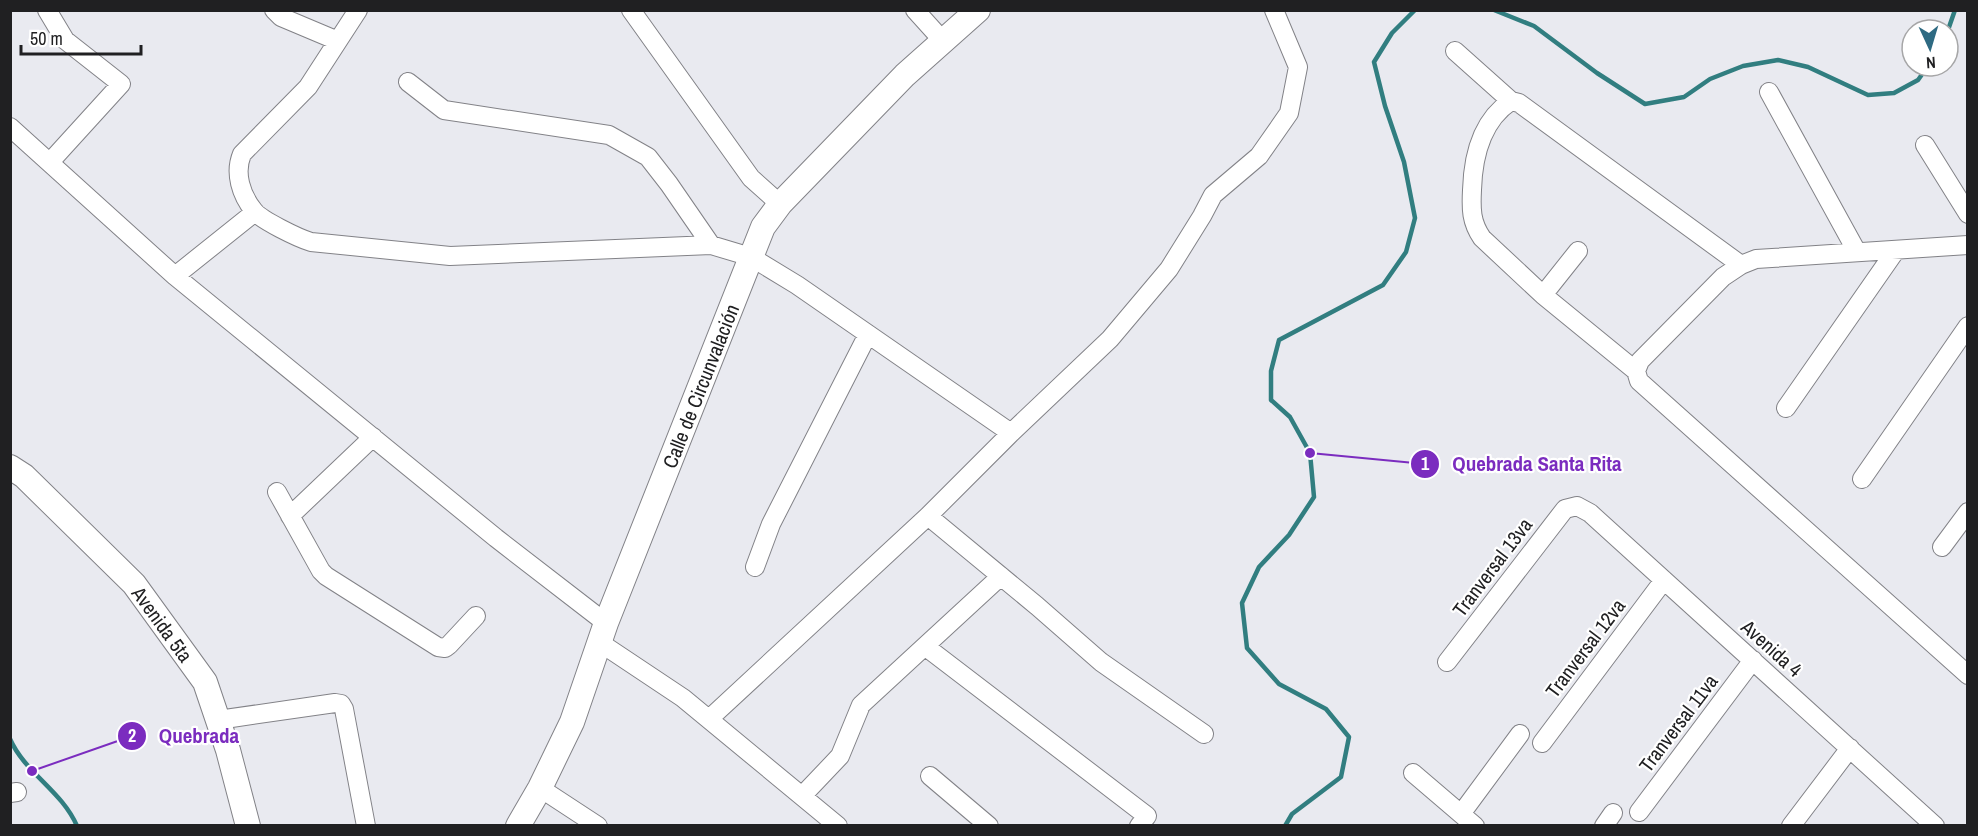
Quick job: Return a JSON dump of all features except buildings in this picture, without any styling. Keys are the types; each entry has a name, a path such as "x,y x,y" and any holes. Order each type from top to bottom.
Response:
{"street":[{"path":"46,10 65,40 121,84 50,162"},
{"path":"274,10 281,17 339,41"},
{"path":"358,10 308,87 242,154 238,163 240,187 255,212 301,239 311,242 450,256 711,245 751,257 797,285 1011,433"},
{"path":"631,10 751,178 780,204"},
{"path":"915,10 943,40"},
{"name":"Calle de Circunvalación","path":"518,825 540,788 572,722 603,632 763,227 780,204 905,75 978,10"},
{"path":"709,719 928,516 1110,339 1169,269 1213,195 1259,156 1289,112 1298,66 1274,10"},
{"path":"1455,51 1511,101 1519,103 1741,265"},
{"path":"408,82 444,110 609,135 648,157 711,245"},
{"path":"1769,92 1857,252"},
{"path":"1511,101 1501,108 1478,144 1474,158 1471,215 1475,228 1482,238 1543,295 1636,371 1639,381 1968,675"},
{"path":"10,127 175,276 496,538 603,632 832,823"},
{"path":"1925,145 1968,214"},
{"path":"175,276 255,212"},
{"path":"1636,371 1640,361 1723,277 1741,265 1756,259 1968,245"},
{"path":"1786,408 1896,250"},
{"path":"1543,295 1578,251"},
{"path":"1862,479 1968,326"},
{"path":"755,567 771,524 868,334"},
{"path":"290,516 373,437"},
{"name":"Avenida 5ta","path":"10,467 24,476 134,584 205,682 248,825"},
{"path":"277,492 326,576 438,647 445,648 449,645 476,616"},
{"name":"Avenida 4","path":"1577,506 1590,513 1935,825"},
{"name":"Tranversal 13va","path":"1447,662 1565,508 1577,506"},
{"path":"1942,547 1968,512"},
{"path":"928,516 1101,662 1204,734"},
{"path":"802,796 840,756 861,705 1001,576"},
{"name":"Tranversal 12va","path":"1542,743 1664,580"},
{"path":"926,647 1147,816 1139,825"},
{"name":"Tranversal 11va","path":"1640,812 1753,660"},
{"path":"218,720 340,704 344,709 366,825"},
{"path":"1413,773 1468,820 1520,734"},
{"path":"1791,825 1850,748"},
{"path":"930,776 989,825"},
{"path":"540,788 598,825"}],"waterway":[{"path":"1285,826 1292,814 1341,777 1349,737 1326,709 1279,684 1247,648 1242,603 1259,567 1289,535 1314,497 1310,453 1290,417 1271,400 1271,371 1279,340 1383,285 1406,252 1415,218 1404,162 1385,106 1374,62 1392,33 1415,10"},
{"path":"1494,10 1534,26 1597,73 1645,104 1684,97 1710,79 1743,66 1778,60 1808,67 1868,95 1894,93 1919,78"},
{"path":"1952,18 1955,10"},
{"path":"10,739 25,762 62,802 77,826"}],"place":[{"name":"Quebrada Santa Rita","path":"1310,453"},
{"name":"Quebrada","path":"32,771"}]}
